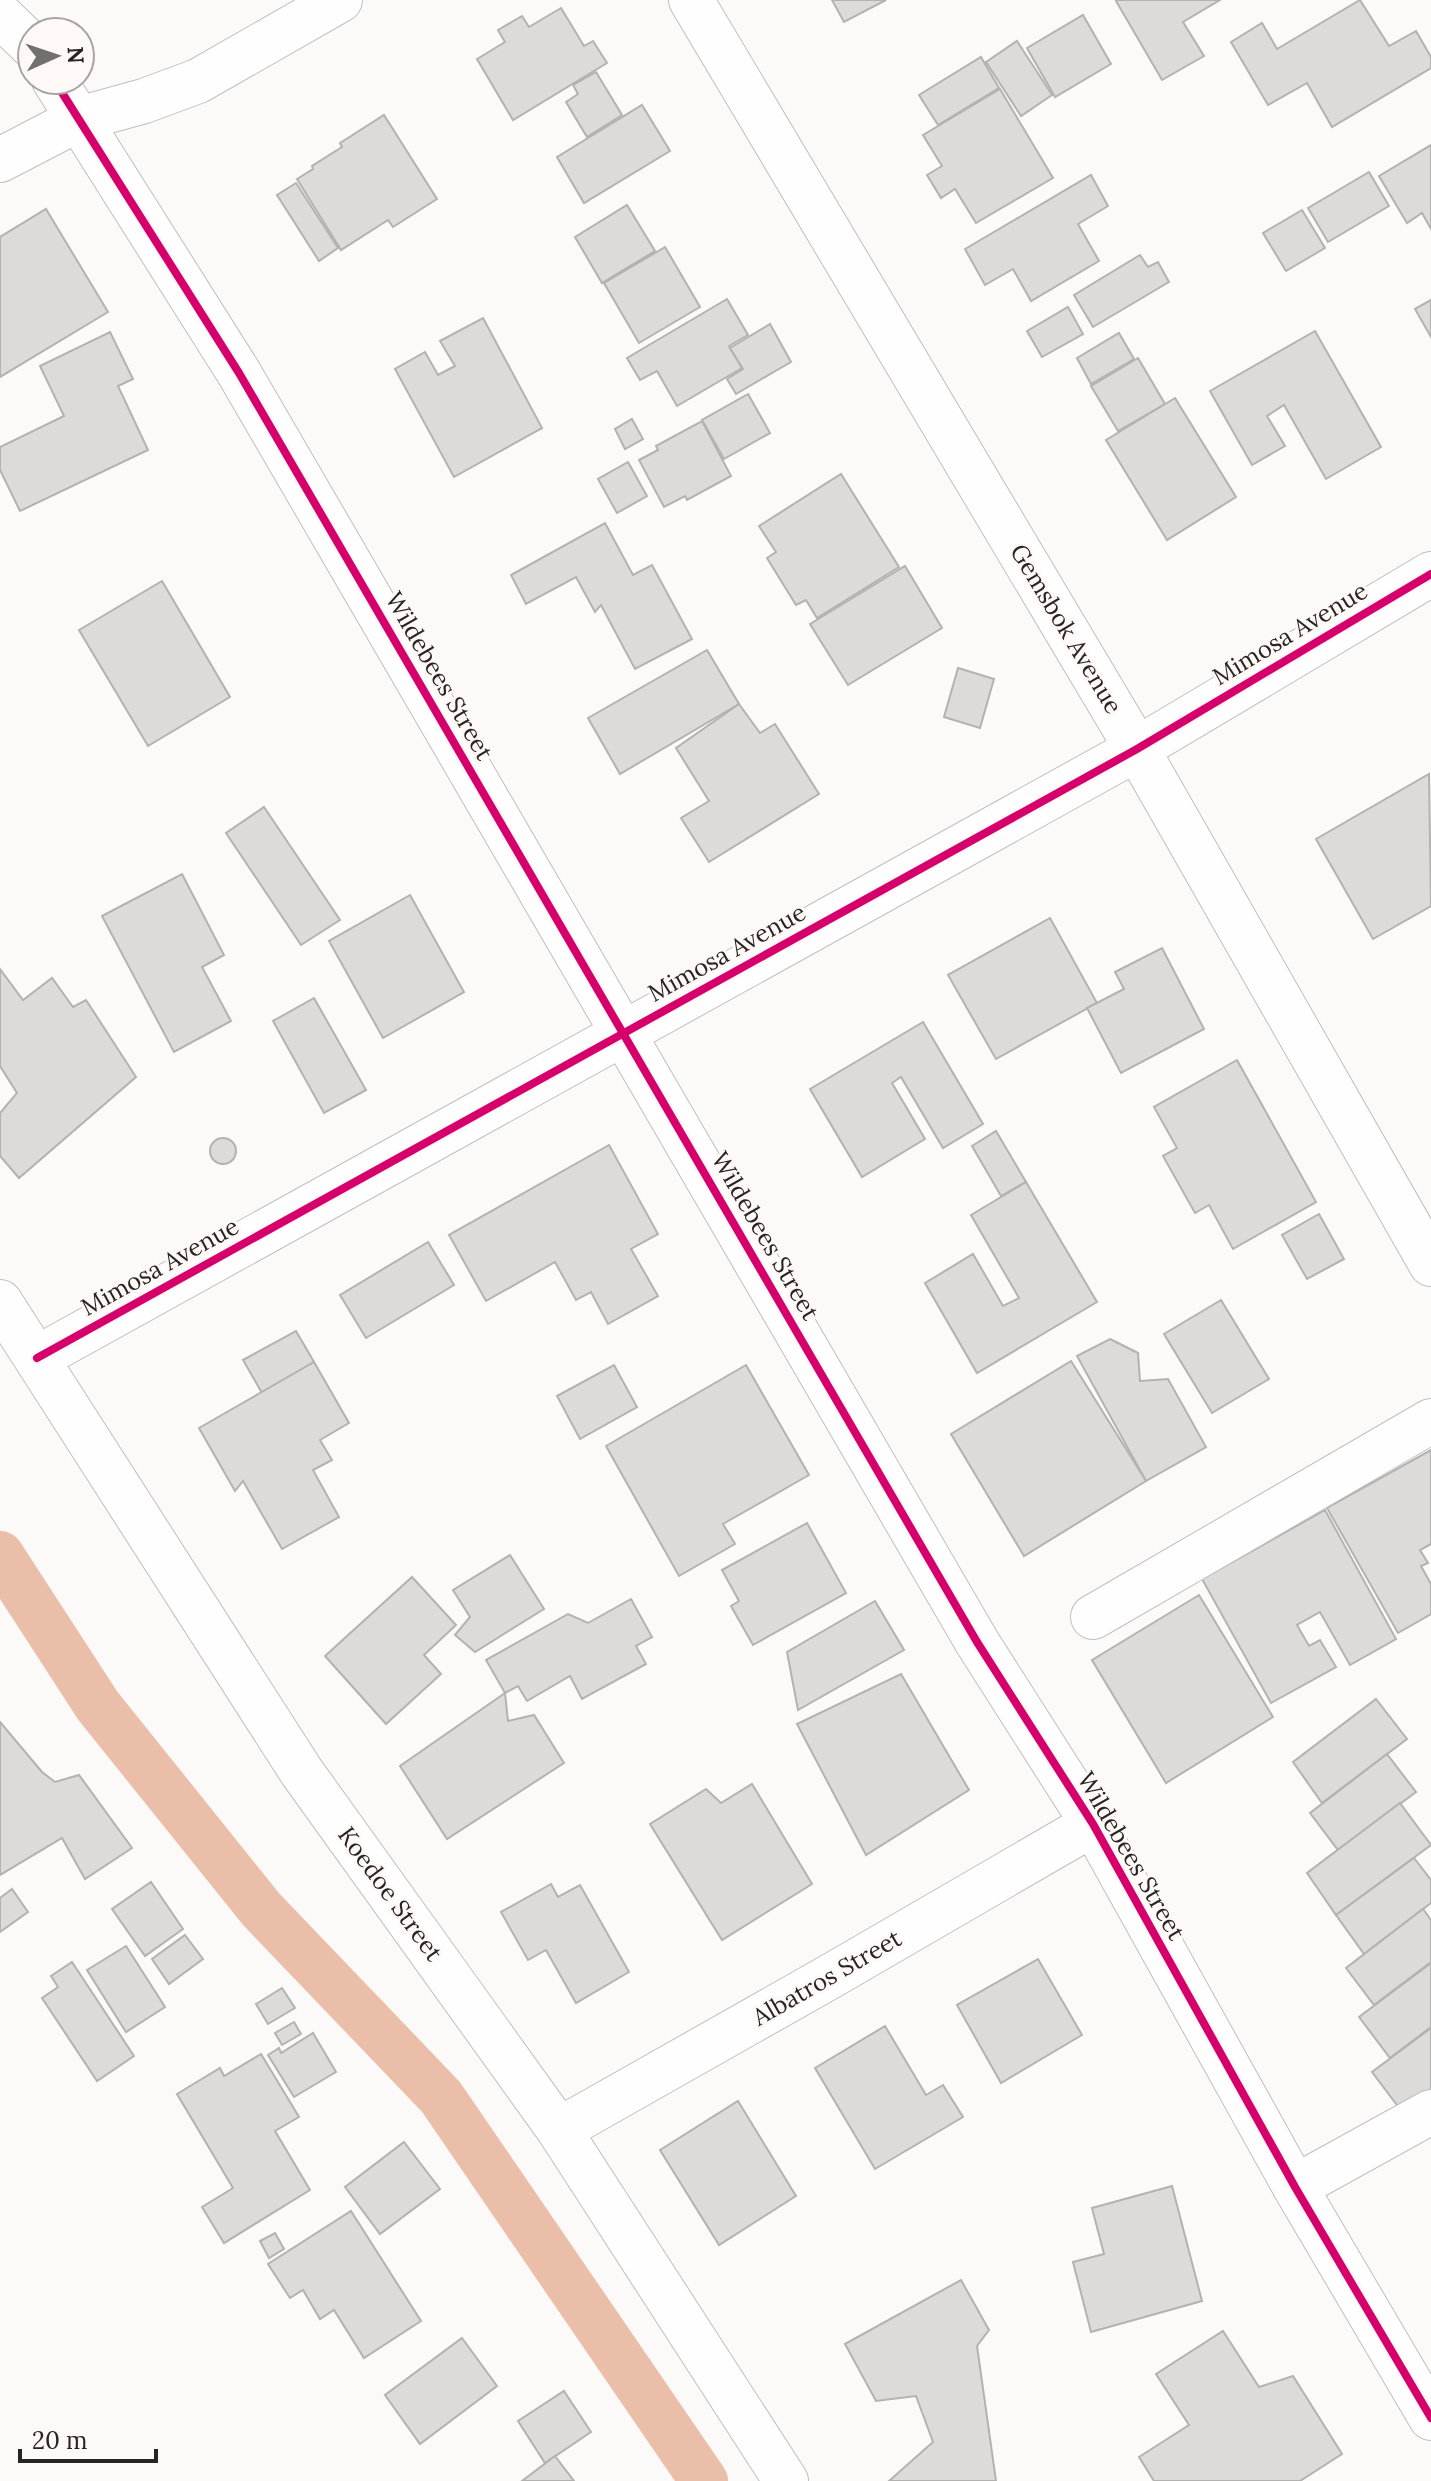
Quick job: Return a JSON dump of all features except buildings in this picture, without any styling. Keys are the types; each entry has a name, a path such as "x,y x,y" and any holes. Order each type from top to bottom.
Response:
{"street":[{"path":"0,160 79,119 144,101 198,81 340,0"},
{"name":"Gemsbok Avenue","path":"691,0 1137,749 1431,1264"},
{"path":"0,15 16,30"},
{"name":"Wildebees Street","path":"64,96 239,373 977,1642 1093,1824 1295,2187 1431,2418"},
{"name":"Mimosa Avenue","path":"37,1358 1137,749 1431,574"},
{"name":"Koedoe Street","path":"0,1302 301,1771 559,2130 786,2481"},
{"path":"1093,1617 1431,1421"},
{"name":"Albatros Street","path":"559,2130 1093,1824"},
{"path":"1295,2187 1431,2112"}],"waterway":[{"path":"0,1555 98,1706 261,1909 441,2097 704,2481"}],"cycle path":[{"path":"64,96 239,373 977,1642 1093,1824 1295,2187 1431,2418"},
{"path":"37,1358 1137,749 1431,574"}]}
